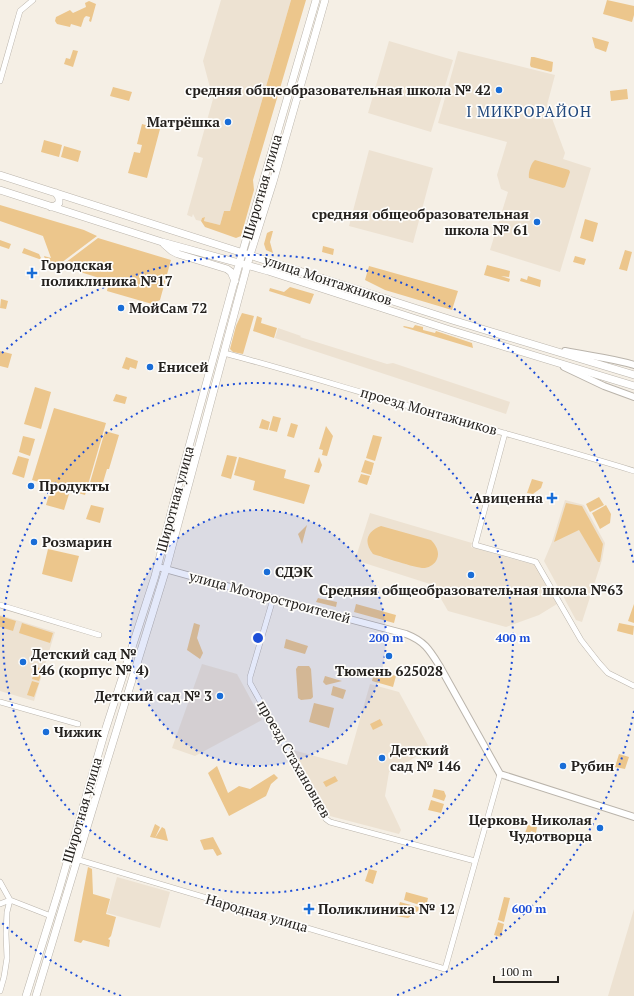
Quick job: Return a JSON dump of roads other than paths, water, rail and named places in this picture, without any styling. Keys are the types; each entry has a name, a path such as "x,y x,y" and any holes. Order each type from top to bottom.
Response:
{"main road":[{"name":"Широтная улица","path":"36,996 166,569 247,266 246,254 316,0"},
{"name":"Широтная улица","path":"26,996 69,857 111,711 158,567 190,442 240,264 246,254 273,182 325,0"},
{"name":"улица Монтажников","path":"0,175 452,320 634,375"},
{"name":"улица Монтажников","path":"0,190 162,242 319,287 450,330 634,386"},
{"path":"52,207 59,203 59,198 56,193"},
{"path":"162,242 178,254 227,269 231,272 235,281"},
{"path":"196,422 199,427 205,424"},
{"path":"190,442 192,440 196,440 199,442 199,445"},
{"path":"111,711 112,714 117,717 122,714"},
{"path":"105,731 110,727 114,728 116,734"},
{"path":"35,969 35,972 40,975 44,971"},
{"path":"30,984 35,981 39,984 39,987"}],"street":[{"path":"0,81 20,12 33,0"},
{"path":"536,345 634,365"},
{"name":"проезд Монтажников","path":"224,353 634,471"},
{"path":"557,363 579,375 634,397"},
{"path":"505,433 475,545 536,562 581,640 599,663 608,673 634,686"},
{"name":"улица Моторостроителей","path":"158,567 406,634 420,640 430,650 439,665 500,774"},
{"name":"проезд Стахановцев","path":"273,599 250,678 250,684 326,819 330,822 475,861"},
{"path":"0,605 99,635"},
{"path":"0,702 78,724"},
{"path":"475,861 500,774 634,817"},
{"name":"Народная улица","path":"69,857 445,969 475,861"},
{"path":"0,882 10,900 51,916"},
{"path":"0,904 10,900"},
{"path":"0,992 7,958 7,912 10,900"}],"place":[{"name":"средняя общеобразовательная школа № 42","path":"499,90"},
{"name":"Матрёшка","path":"228,122"},
{"name":"средняя общеобразовательная школа № 61","path":"537,222"},
{"name":"Городская поликлиника №17","path":"32,273"},
{"name":"МойСам 72","path":"121,308"},
{"name":"Енисей","path":"150,367"},
{"name":"Продукты","path":"31,486"},
{"name":"Авиценна","path":"552,498"},
{"name":"Розмарин","path":"34,542"},
{"name":"СДЭК","path":"267,572"},
{"name":"Средняя общеобразовательная школа №63","path":"471,575"},
{"name":"Тюмень 625028","path":"389,656"},
{"name":"Детский сад № 146 (корпус № 4)","path":"23,662"},
{"name":"Детский сад № 3","path":"220,696"},
{"name":"Чижик","path":"46,732"},
{"name":"Детский сад № 146","path":"382,758"},
{"name":"Рубин","path":"563,766"},
{"name":"Церковь Николая Чудотворца","path":"600,828"},
{"name":"Поликлиника № 12","path":"309,909"}],"district":[{"name":"I МИКРОРАЙОН","path":"529,112"}]}
